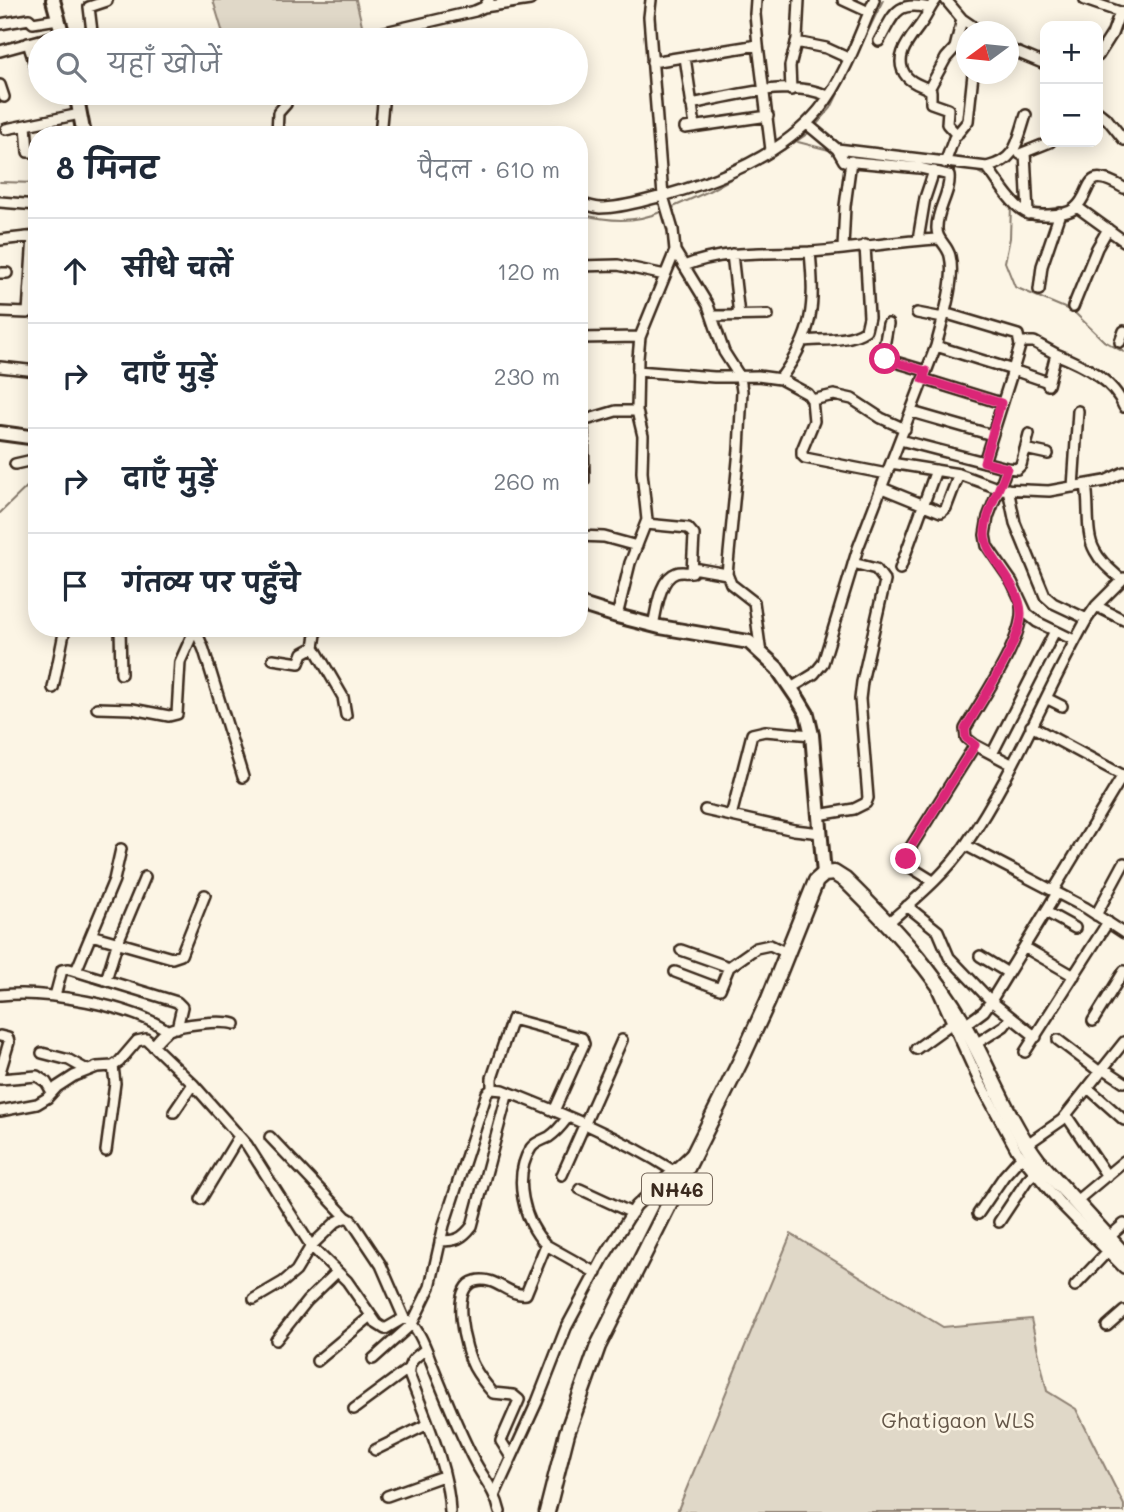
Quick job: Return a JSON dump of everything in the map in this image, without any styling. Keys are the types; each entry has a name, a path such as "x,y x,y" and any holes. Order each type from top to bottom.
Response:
{"highway":[{"path":"824,874 834,873 845,880 934,976 958,1024 974,1045 1024,1151 1075,1202 1108,1245 1124,1255"},
{"name":"NH46","path":"547,1512 566,1433 598,1346 768,1002 816,881 824,874"}],"main road":[{"path":"53,0 60,28"},
{"path":"78,105 82,126"},
{"path":"0,433 28,437"},
{"path":"588,607 653,625 749,642 777,668 807,714 812,735 824,874"}],"street":[{"path":"418,28 475,11 486,4 530,0"},
{"path":"651,0 649,17 663,196 673,230 675,251 708,305 724,352 740,377 742,391 739,450 727,573 731,583 754,602 761,654"},
{"path":"756,0 758,45 771,150"},
{"path":"791,90 790,66 796,42 799,0"},
{"path":"843,0 869,12"},
{"path":"588,206 619,207 663,196 727,174 809,126 848,58 874,0"},
{"path":"946,0 965,21"},
{"path":"1085,0 1122,13 1103,48"},
{"path":"92,28 89,7 107,1"},
{"path":"879,41 903,3 933,4 911,35 901,60 909,79 929,89"},
{"path":"0,24 29,19 33,23 58,19"},
{"path":"957,135 947,124 948,109 931,103 929,89 946,58 955,48 962,19"},
{"path":"796,42 826,48 848,58"},
{"path":"0,51 28,43"},
{"path":"652,62 758,45"},
{"path":"1019,53 1040,62"},
{"path":"685,57 691,104 690,127 768,116"},
{"path":"946,163 957,135 968,121 971,84"},
{"path":"0,85 4,97"},
{"path":"691,104 765,90 809,89 828,96"},
{"path":"277,126 278,113 285,105"},
{"path":"381,126 383,105"},
{"path":"6,128 80,114"},
{"path":"1009,158 1026,115"},
{"path":"1103,116 1124,140"},
{"path":"26,125 28,152"},
{"path":"809,126 839,152 844,161 946,163 987,167 1040,146"},
{"path":"791,688 814,674 823,663 853,563 936,346 951,271 949,252 937,233 937,218 950,177 920,164 839,152"},
{"path":"1025,152 1028,214"},
{"path":"843,248 851,161"},
{"path":"987,167 1014,203 1028,214 1060,213 1077,207 1092,181 1104,180 1124,188"},
{"path":"918,240 925,198 934,171"},
{"path":"0,202 28,204"},
{"path":"1077,207 1124,241"},
{"path":"1039,290 1042,266 1060,213"},
{"path":"1073,307 1097,248 1108,229"},
{"path":"0,240 28,237"},
{"path":"684,266 702,259 732,254 765,251 810,252 939,239"},
{"path":"803,341 855,336 866,330 869,317 865,245"},
{"path":"617,616 630,562 646,524 647,512 642,472 643,436 637,411 640,337 675,251"},
{"path":"780,379 803,341 814,298 810,252"},
{"path":"732,254 739,315"},
{"path":"588,266 618,265 666,275"},
{"path":"0,312 28,313"},
{"path":"917,313 944,316 1018,335 1021,342 984,462"},
{"path":"712,316 768,315"},
{"path":"887,324 882,358 1001,403"},
{"path":"1120,342 1124,331"},
{"path":"588,338 640,337"},
{"path":"1021,342 1034,342 1099,376 1118,393 1124,407"},
{"path":"936,346 1048,383 1056,354"},
{"path":"0,368 28,370"},
{"path":"637,371 780,379 808,394 812,400 814,421 802,455 810,459 887,474"},
{"path":"812,400 834,395 852,399 881,418 905,429"},
{"path":"588,419 616,411 637,411"},
{"path":"1073,487 1078,411"},
{"path":"912,412 992,435"},
{"path":"901,440 1017,469 1021,465 1028,434"},
{"path":"1025,449 1048,454"},
{"path":"15,464 28,461"},
{"path":"891,463 959,474 1004,489 1049,491 1105,481 1124,472"},
{"path":"1007,468 1004,489 988,517 985,535 987,546 1012,582 1027,614 1074,640"},
{"path":"900,569 936,470"},
{"path":"881,488 941,512 944,511 959,474"},
{"path":"887,925 933,881 965,845 1011,764 1074,640 1096,606 1123,579 1102,561 1091,544 1090,502 1086,485"},
{"path":"1004,489 1045,596 1053,603 1087,619"},
{"path":"646,524 691,530 694,535 691,573 678,572 670,577 661,594 653,625"},
{"path":"588,537 604,537 637,547"},
{"path":"818,815 854,808 866,803 868,798 860,699 885,581 876,569 853,563"},
{"path":"693,568 727,573"},
{"path":"1011,764 975,745 966,738 965,729 1011,650 1020,623 1020,601"},
{"path":"1096,606 1124,620"},
{"path":"992,754 1055,631"},
{"path":"52,688 63,637"},
{"path":"120,637 121,674"},
{"path":"97,708 132,709 169,716 177,714 180,662 189,637"},
{"path":"199,637 243,777"},
{"path":"316,637 314,647 344,697 346,715"},
{"path":"273,659 299,663 303,653 314,647"},
{"path":"1046,698 1062,706"},
{"path":"916,1049 984,1011 1046,912 1055,892 1124,776 1031,726"},
{"path":"732,816 752,734 765,731 812,735"},
{"path":"933,881 912,869 906,859 907,853 975,745"},
{"path":"705,810 794,830 821,833"},
{"path":"965,845 1055,892 1124,933"},
{"path":"76,971 114,880 121,849"},
{"path":"1096,915 1124,863"},
{"path":"106,980 117,944 145,877"},
{"path":"91,935 172,958 181,955 205,895"},
{"path":"908,906 938,931 949,957 991,1001 1036,1037"},
{"path":"1046,912 1075,928"},
{"path":"1025,1052 1108,922"},
{"path":"675,972 720,989 729,967 756,948 770,945 787,953"},
{"path":"1024,947 1074,976"},
{"path":"681,950 729,967"},
{"path":"980,956 1008,973"},
{"path":"55,996 62,970 76,971 177,1002 182,1007 173,1029 153,1046"},
{"path":"1093,1021 1124,971"},
{"path":"0,995 55,996 86,1001 149,1018 173,1029 219,1022 235,1024"},
{"path":"974,1045 1003,1026 1011,1017"},
{"path":"373,1359 408,1321 430,1287 440,1241 488,1093 492,1089 492,1078 512,1019 582,1038 584,1044 554,1111"},
{"path":"958,1024 979,1081 1024,1151 1034,1173 1108,1245 1124,1268"},
{"path":"0,1036 8,1038 9,1042 0,1072"},
{"path":"0,1111 37,1104 74,1076 87,1070 113,1066 139,1039 146,1039 193,1084 239,1136 311,1246 337,1272 381,1328 408,1321"},
{"path":"562,1175 622,1040"},
{"path":"1058,1040 1124,1082"},
{"path":"978,1214 1024,1151 1066,1115 1124,1042"},
{"path":"42,1053 69,1060 87,1070"},
{"path":"107,1151 115,1083 113,1066"},
{"path":"0,1079 37,1076 46,1082 52,1092"},
{"path":"174,1112 193,1084"},
{"path":"1088,1088 1124,1120"},
{"path":"492,1089 508,1092 568,1117 672,1170"},
{"path":"440,1241 456,1241 472,1226 508,1092"},
{"path":"1066,1115 1107,1176"},
{"path":"568,1117 560,1129 530,1148 523,1171 522,1200 546,1245 596,1273"},
{"path":"201,1199 239,1136"},
{"path":"270,1137 351,1220 376,1256 408,1321 426,1349 447,1402 477,1465 495,1494 500,1512"},
{"path":"495,1494 537,1402 565,1328 596,1273 632,1213 672,1170 698,1147"},
{"path":"1075,1202 1124,1161"},
{"path":"999,1222 1034,1173"},
{"path":"580,1189 632,1213"},
{"path":"254,1299 284,1282 296,1271 311,1246 336,1222 346,1217"},
{"path":"1075,1286 1124,1224"},
{"path":"510,1457 501,1441 519,1399 513,1395 493,1393 472,1364 461,1327 463,1294 466,1287 476,1280 488,1280 519,1294 526,1294 546,1245"},
{"path":"276,1340 307,1301 337,1272"},
{"path":"1107,1326 1124,1311"},
{"path":"317,1361 371,1316"},
{"path":"354,1409 408,1368 412,1360 426,1349"},
{"path":"408,1368 436,1443 450,1512"},
{"path":"376,1450 428,1424"},
{"path":"387,1496 443,1476"}],"green space":[{"path":"213,0 356,0 363,28 221,28"},
{"name":"Ghatigaon WLS","path":"791,1234 943,1327 1031,1319 1047,1391 1076,1409 1124,1505 1124,1512 677,1512"}],"waterway":[{"path":"816,125 831,108 883,0"},
{"path":"671,208 707,192 785,149 810,132"},
{"path":"798,142 833,151"},
{"path":"974,170 990,179"},
{"path":"0,182 28,183"},
{"path":"1011,205 1010,238 1005,262 1015,287 1074,312 1104,341 1124,352"},
{"path":"588,216 631,220 663,211"},
{"path":"0,513 28,486"}],"route":[{"path":"885,359 926,371 923,379 1001,403 984,462 1007,468 988,517 985,535 987,546 1012,582 1022,614 1011,650 965,729 966,738 975,745 907,853 906,859"}]}
